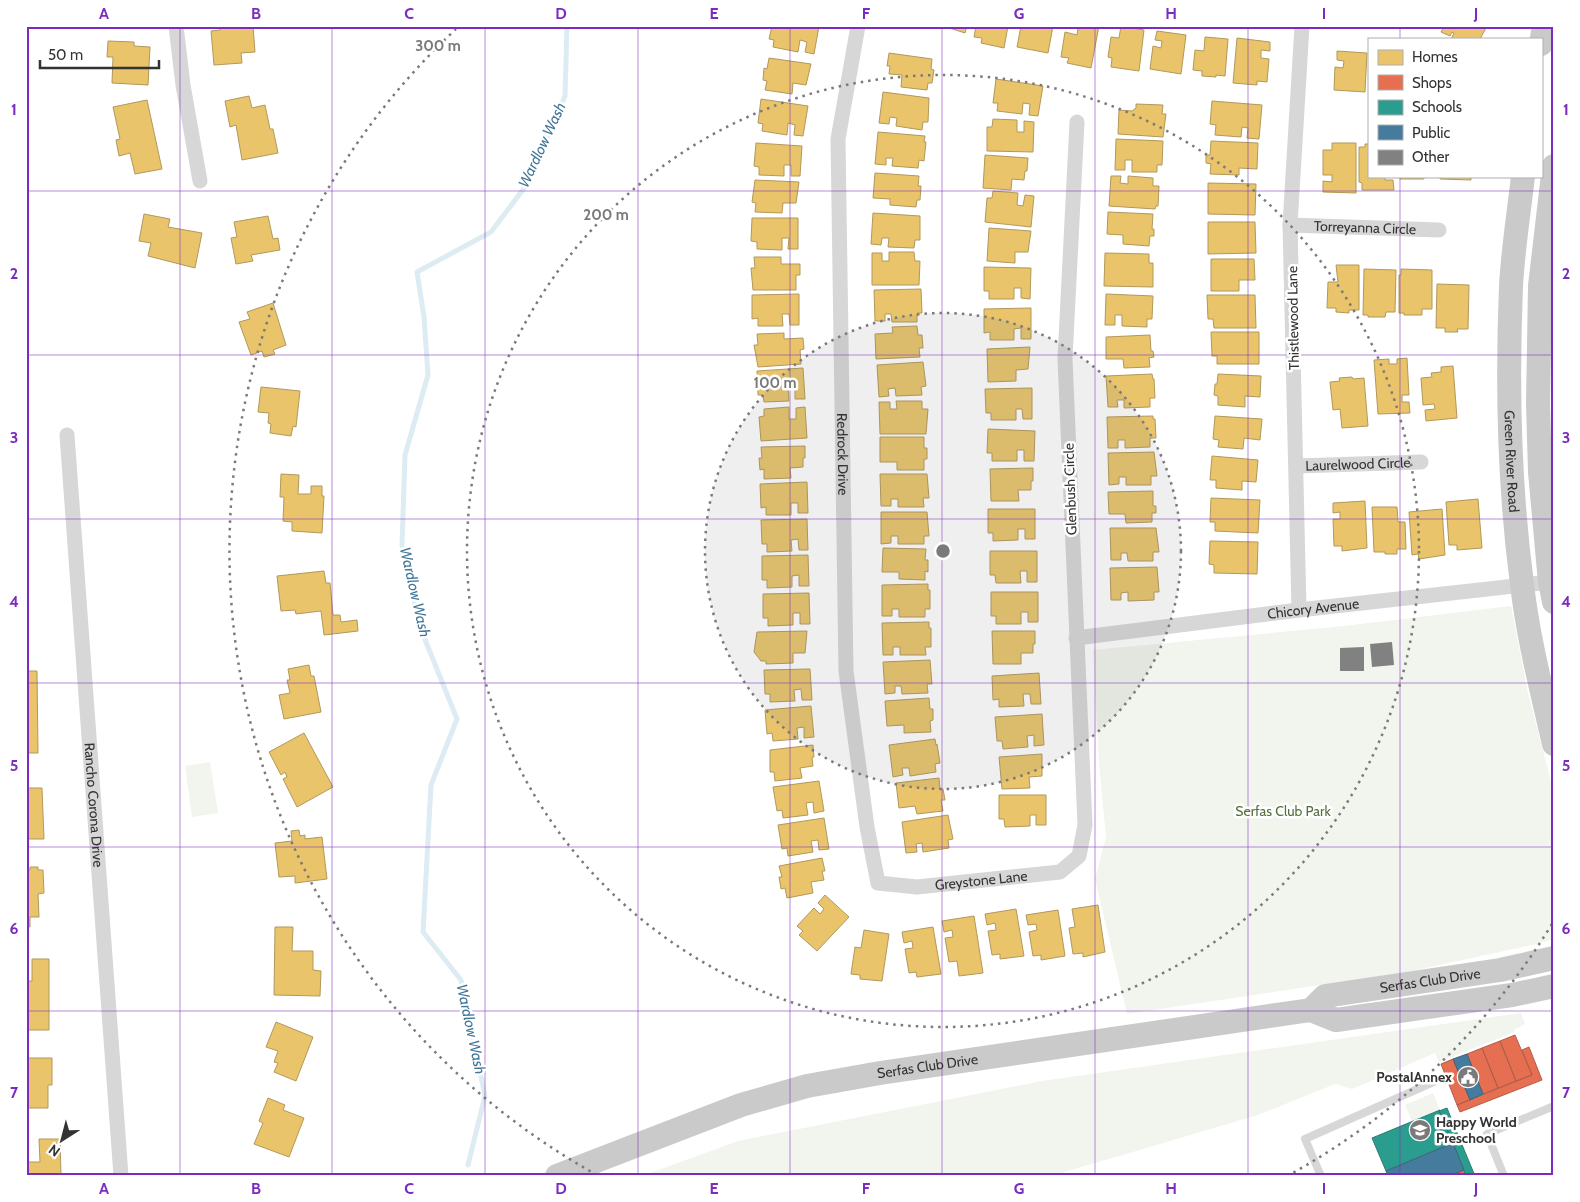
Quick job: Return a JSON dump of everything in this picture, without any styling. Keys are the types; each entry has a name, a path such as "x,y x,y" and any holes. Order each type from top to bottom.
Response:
{"main road":[{"name":"Green River Road","path":"1552,592 1540,472 1538,404 1540,286 1554,166"},
{"name":"Green River Road","path":"1523,178 1511,284 1510,382 1513,487 1522,586 1534,654 1554,744"},
{"name":"Serfas Club Drive","path":"1311,1010 1325,996 1500,970 1554,958"},
{"name":"Serfas Club Drive","path":"557,1176 741,1105 807,1086 880,1073 1311,1010 1336,1020 1512,995 1554,986"}],"street":[{"path":"176,26 183,84 200,181"},
{"name":"Redrock Drive","path":"858,26 838,139 846,671 867,827 878,883"},
{"name":"Thistlewood Lane","path":"1299,610 1290,225 1302,26"},
{"name":"Glenbush Circle","path":"1077,122 1065,359 1076,638 1086,825 1079,856"},
{"name":"Torreyanna Circle","path":"1290,225 1439,230"},
{"name":"Rancho Corona Drive","path":"67,435 121,1176"},
{"name":"Laurelwood Circle","path":"1296,466 1421,462"},
{"name":"Chicory Avenue","path":"1076,638 1299,610 1522,586 1552,592"},
{"name":"Greystone Lane","path":"878,883 917,887 1060,872 1079,856"}],"lane":[{"path":"1321,1176 1305,1139 1438,1080"},
{"path":"1504,1176 1487,1134 1554,1106"}],"green space":[{"name":"Serfas Club Park","path":"1511,606 1527,689 1554,793 1554,939 1407,972 1127,1014 1095,879 1106,837 1099,763 1093,650 1344,626"},
{"path":"210,762 218,813 192,817 185,766"},
{"path":"1521,1013 1525,1024 1514,1030 1515,1032 1439,1062 1435,1053 1352,1089 1335,1084 1258,1115 1051,1176 642,1176 738,1141 1042,1081"},
{"path":"1433,1093 1440,1110 1412,1122 1405,1105"}],"building: Homes":[{"path":"220,26 253,26 255,52 241,53 242,63 214,65 211,31 220,30"},
{"path":"772,26 819,26 814,54 805,52 807,42 800,40 798,52 773,47 774,40 769,39"},
{"path":"943,26 967,26 965,33"},
{"path":"976,26 1008,26 1004,48 981,43 982,38 974,37"},
{"path":"1021,26 1053,26 1048,53 1017,47"},
{"path":"1071,26 1099,26 1091,68 1067,63 1069,58 1061,57 1065,32 1077,35 1078,28"},
{"path":"1121,26 1144,30 1139,71 1111,67 1112,58 1108,57 1111,37 1119,38"},
{"path":"1444,26 1482,26 1486,28 1481,38 1452,38 1454,33 1452,32 1450,36 1441,32"},
{"path":"1157,31 1186,35 1181,74 1150,69 1153,46 1161,48 1162,41 1155,40"},
{"path":"1205,37 1228,39 1225,76 1202,76 1202,71 1193,70 1195,50 1204,51"},
{"path":"1237,38 1270,42 1270,51 1261,50 1261,58 1269,59 1267,82 1257,81 1257,85 1233,83"},
{"path":"108,41 134,42 134,46 150,47 148,85 112,83 113,57 107,57"},
{"path":"1337,51 1367,53 1365,92 1334,90 1335,67 1343,68 1344,61 1337,60"},
{"path":"889,53 932,59 931,69 934,70 932,83 928,83 927,90 901,87 902,75 889,74 890,66 887,66"},
{"path":"769,58 811,64 806,85 793,83 792,94 765,90 767,81 763,80 764,68 767,69"},
{"path":"996,79 1043,86 1038,116 1029,115 1030,104 1023,103 1022,114 997,111 998,103 993,103"},
{"path":"883,92 929,98 928,122 923,122 922,130 896,126 897,118 890,117 889,124 879,123"},
{"path":"249,96 252,108 265,105 278,153 242,160 236,125 230,127 225,101"},
{"path":"761,99 808,106 803,136 794,135 795,125 788,123 787,135 762,131 763,124 758,123"},
{"path":"147,100 162,169 135,174 130,153 119,156 116,140 120,139 113,107"},
{"path":"1212,101 1262,105 1259,139 1247,138 1248,128 1242,127 1241,137 1215,135 1216,125 1210,124"},
{"path":"1136,104 1163,105 1162,114 1166,114 1163,137 1118,134 1119,110 1132,111 1136,108"},
{"path":"993,119 1017,120 1017,132 1024,132 1024,121 1034,122 1033,152 987,151 987,127 992,127"},
{"path":"878,132 925,136 924,161 919,160 918,168 892,166 893,158 886,158 886,165 875,164"},
{"path":"1116,139 1163,141 1162,165 1157,165 1157,172 1132,172 1132,160 1125,160 1125,170 1115,170"},
{"path":"1211,141 1258,143 1257,169 1239,168 1239,175 1210,174 1211,164 1206,163 1206,155 1210,155"},
{"path":"756,143 802,146 800,176 791,176 791,165 784,165 784,176 759,175 759,167 754,166"},
{"path":"1332,143 1356,143 1356,193 1323,192 1323,181 1332,182 1332,175 1323,175 1323,150 1332,150"},
{"path":"1365,144 1368,144 1368,178 1393,180 1394,190 1362,190 1362,183 1359,182 1359,147 1365,147"},
{"path":"985,155 1028,158 1024,180 1012,179 1011,190 983,188"},
{"path":"875,173 919,176 918,186 921,186 920,200 917,200 916,207 890,205 890,199 873,198"},
{"path":"1111,176 1121,176 1120,183 1128,184 1128,176 1153,178 1153,186 1159,186 1158,206 1155,209 1109,206"},
{"path":"1400,178 1424,178 1424,179"},
{"path":"1471,178 1471,180 1440,179"},
{"path":"755,180 799,182 796,203 783,203 782,213 755,212 756,203 752,202"},
{"path":"1208,183 1256,184 1255,215 1208,214"},
{"path":"993,191 1018,193 1017,205 1023,206 1025,195 1034,196 1031,227 985,222 987,198 992,198"},
{"path":"1108,212 1153,214 1152,229 1154,229 1154,236 1150,236 1149,246 1123,244 1123,235 1107,234"},
{"path":"873,213 920,216 920,240 915,240 914,248 888,247 889,238 882,238 881,245 871,244"},
{"path":"144,214 170,219 168,227 202,233 195,268 148,256 151,243 139,241"},
{"path":"268,216 273,239 278,238 280,250 251,255 253,261 236,264 231,238 237,237 234,222"},
{"path":"752,218 798,218 798,249 788,249 789,238 782,238 782,250 757,249 757,242 751,241"},
{"path":"1208,222 1255,222 1256,253 1208,254"},
{"path":"989,228 1031,231 1028,252 1015,252 1015,263 987,261"},
{"path":"889,252 914,252 915,261 920,261 919,285 872,285 872,253 882,253 882,261 889,261"},
{"path":"1105,253 1149,254 1149,263 1153,263 1153,287 1104,286"},
{"path":"754,257 781,257 781,264 800,264 800,275 796,275 796,290 753,290 751,268 755,268"},
{"path":"1211,259 1254,259 1255,280 1239,280 1239,291 1211,291"},
{"path":"1336,265 1359,265 1359,310 1349,310 1349,313 1336,312 1336,308 1327,308 1328,282 1338,282"},
{"path":"984,267 1031,268 1030,299 1021,298 1021,288 1014,288 1014,299 989,299 989,291 984,291"},
{"path":"1364,269 1396,270 1395,312 1386,312 1385,317 1368,317 1368,315 1363,315"},
{"path":"1401,269 1432,270 1432,309 1422,309 1422,315 1404,315 1404,313 1399,313 1399,275 1401,275"},
{"path":"1437,284 1469,285 1468,329 1457,329 1458,332 1445,332 1445,328 1436,328"},
{"path":"921,289 922,313 917,313 917,322 892,322 891,314 885,314 885,321 875,321 874,290"},
{"path":"799,294 799,325 790,325 789,314 782,314 783,326 758,326 758,318 752,319 752,295"},
{"path":"1106,294 1153,296 1152,319 1147,319 1147,327 1122,326 1122,315 1115,315 1115,325 1105,325"},
{"path":"1207,295 1255,295 1256,328 1214,328 1213,319 1208,319"},
{"path":"273,303 286,345 273,350 275,354 264,357 262,351 251,355 239,322 250,319 247,312"},
{"path":"1031,308 1031,339 1021,339 1021,328 1014,329 1014,340 990,340 990,332 984,333 984,309"},
{"path":"917,326 918,335 922,335 923,348 919,348 920,357 876,359 875,334 893,333 892,327"},
{"path":"1211,332 1259,332 1259,364 1217,364 1217,356 1212,356"},
{"path":"784,333 784,339 803,338 804,349 800,350 801,364 758,367 754,345 758,345 757,334"},
{"path":"1150,335 1151,351 1153,351 1154,357 1149,358 1150,367 1124,368 1123,359 1106,359 1106,337"},
{"path":"1030,347 1028,369 1016,370 1016,381 988,382 987,349"},
{"path":"1407,358 1409,395 1402,395 1402,402 1409,402 1410,413 1378,414 1374,360 1389,359 1389,364 1397,364 1397,359"},
{"path":"923,362 926,386 921,387 922,395 896,396 895,388 888,389 889,396 879,397 877,365"},
{"path":"1453,366 1457,418 1426,421 1425,410 1435,409 1434,404 1423,405 1421,378 1432,377 1431,373 1441,372 1441,367"},
{"path":"803,368 805,399 795,399 795,389 788,389 789,401 764,402 763,395 758,395 757,371"},
{"path":"1152,374 1155,398 1150,398 1150,407 1124,408 1124,400 1117,400 1118,407 1108,407 1106,376"},
{"path":"1218,374 1261,376 1260,397 1245,396 1245,407 1218,405 1218,396 1214,395"},
{"path":"1352,377 1353,379 1364,378 1368,426 1342,428 1340,409 1333,410 1330,382 1340,381 1339,378"},
{"path":"261,387 300,391 296,427 293,426 291,436 270,433 269,413 258,412"},
{"path":"1032,388 1032,419 1023,419 1022,409 1016,409 1016,420 991,420 991,413 986,413 985,389"},
{"path":"896,401 922,401 922,409 928,409 926,434 880,434 879,402 890,402 890,409 897,409"},
{"path":"789,407 789,419 796,419 796,408 805,407 807,438 761,441 759,417 764,416 764,409"},
{"path":"1153,416 1153,419 1155,419 1156,438 1150,438 1150,447 1125,448 1125,440 1118,440 1118,448 1108,448 1107,417"},
{"path":"1215,416 1262,419 1260,440 1244,438 1243,449 1218,447 1219,440 1213,439"},
{"path":"988,429 1035,431 1034,461 1024,461 1024,450 1017,450 1017,461 992,461 992,453 987,453"},
{"path":"880,437 924,437 927,459 924,459 924,470 897,470 897,462 880,462"},
{"path":"805,446 803,467 790,468 791,478 764,479 764,469 760,470 759,458 762,458 761,447"},
{"path":"1154,452 1157,476 1151,476 1151,485 1126,485 1126,477 1119,477 1119,484 1109,485 1108,453"},
{"path":"1212,456 1258,460 1256,482 1242,481 1242,490 1216,488 1216,480 1210,480"},
{"path":"1033,468 1031,490 1018,490 1019,501 991,501 990,469"},
{"path":"281,474 299,475 298,494 311,494 311,486 322,486 322,496 324,496 322,533 292,531 292,522 283,521 284,497 280,497"},
{"path":"880,474 927,474 929,498 923,498 924,507 898,507 898,499 891,499 891,506 881,506"},
{"path":"807,482 808,513 798,513 798,503 791,503 791,515 766,515 766,507 761,508 760,484"},
{"path":"1153,491 1153,506 1156,506 1156,513 1152,513 1152,522 1126,523 1125,514 1109,514 1108,492"},
{"path":"1211,498 1260,500 1258,533 1215,531 1215,522 1210,522"},
{"path":"1478,499 1482,548 1457,550 1457,545 1449,545 1446,502"},
{"path":"1365,501 1367,548 1342,551 1342,546 1334,546 1333,519 1340,519 1340,512 1333,513 1333,503"},
{"path":"1372,507 1397,507 1398,522 1405,522 1406,549 1397,549 1397,554 1374,552"},
{"path":"988,509 1035,509 1035,539 1025,539 1025,529 1018,529 1018,540 993,541 993,533 988,533"},
{"path":"1442,509 1445,555 1419,559 1418,554 1412,555 1409,512"},
{"path":"881,512 927,512 929,536 924,536 924,544 898,544 898,536 891,536 891,543 881,544"},
{"path":"807,519 808,550 799,550 798,539 791,540 792,551 767,552 767,544 762,544 761,520"},
{"path":"1110,528 1156,528 1159,552 1153,552 1153,561 1128,561 1127,553 1121,553 1121,560 1111,560"},
{"path":"1210,541 1258,542 1257,574 1214,573 1214,565 1209,564"},
{"path":"883,548 926,549 925,560 928,560 928,572 925,571 925,580 899,579 899,572 882,572"},
{"path":"990,551 1037,551 1037,582 1027,582 1027,571 1020,571 1021,583 996,583 995,575 990,575"},
{"path":"808,555 809,586 799,586 799,575 792,576 792,587 767,588 767,580 762,580 762,556"},
{"path":"1157,567 1159,592 1154,592 1154,600 1128,601 1128,592 1121,593 1121,600 1111,600 1110,568"},
{"path":"324,571 326,583 330,583 333,615 340,615 341,622 357,620 358,631 324,635 321,611 296,614 295,610 281,611 277,576"},
{"path":"928,584 928,590 930,590 930,609 925,609 925,617 899,617 899,609 892,609 892,616 882,616 882,585"},
{"path":"991,592 1038,592 1038,622 1028,622 1028,612 1021,612 1021,624 996,624 996,616 991,616"},
{"path":"809,593 810,624 800,624 800,613 793,613 793,625 768,626 768,618 763,618 763,594"},
{"path":"929,622 929,628 931,628 931,647 925,647 926,655 900,655 900,647 893,647 893,655 883,655 882,623"},
{"path":"807,631 805,653 793,653 793,663 766,664 766,661 761,661 754,652 757,632"},
{"path":"992,631 1035,631 1033,653 1021,653 1021,664 993,664"},
{"path":"930,660 932,684 927,684 928,693 902,694 901,686 895,686 895,693 885,694 883,662"},
{"path":"309,665 311,676 314,676 321,712 284,719 279,695 290,693 287,680 290,680 288,669"},
{"path":"810,669 812,700 802,700 801,689 794,690 795,701 770,702 770,694 765,694 764,670"},
{"path":"26,671 37,671 38,753 26,753"},
{"path":"1039,673 1041,704 1031,704 1030,694 1023,694 1024,706 999,707 999,699 993,700 992,676"},
{"path":"929,698 930,709 933,709 933,720 930,721 931,732 904,733 904,725 887,726 885,701"},
{"path":"811,706 814,737 804,738 804,727 797,728 798,739 773,741 772,733 767,734 765,710"},
{"path":"1042,714 1044,745 1034,746 1034,735 1027,736 1028,747 1003,749 1002,741 997,741 995,717"},
{"path":"304,733 333,787 297,807 283,779 287,777 285,772 281,775 269,752"},
{"path":"935,739 940,763 935,764 936,772 910,776 909,768 902,768 903,775 893,777 889,745"},
{"path":"813,745 813,766 800,768 802,778 775,781 774,772 770,772 770,750"},
{"path":"1042,754 1042,776 1029,777 1030,788 1002,789 999,757"},
{"path":"939,778 940,789 943,789 945,800 941,800 943,811 917,814 915,806 899,808 896,783"},
{"path":"819,781 824,811 814,813 813,802 806,803 808,815 783,818 782,810 777,811 773,787"},
{"path":"26,788 42,788 44,839 26,839"},
{"path":"999,795 1046,795 1046,825 1036,825 1036,815 1030,815 1030,826 1005,827 1004,819 999,819"},
{"path":"948,815 953,839 948,840 949,848 923,852 922,843 916,844 917,852 906,853 902,822"},
{"path":"824,818 829,849 819,850 818,840 811,841 813,852 788,856 787,848 782,849 778,825"},
{"path":"299,830 300,836 305,835 305,839 322,837 327,879 295,883 295,876 279,877 275,843 292,841 291,831"},
{"path":"822,858 825,871 822,871 824,880 811,882 813,893 787,898 785,888 781,889 779,877 782,877 779,866"},
{"path":"30,867 38,867 38,870 43,870 44,893 38,894 39,917 30,917 30,927 26,927 26,870 30,870"},
{"path":"825,895 849,917 817,951 799,935 803,931 797,926 814,908 820,914 824,909 818,903"},
{"path":"1098,905 1105,952 1083,957 1083,953 1073,954 1069,928 1075,927 1072,909"},
{"path":"1016,909 1024,956 1000,959 1000,954 992,955 988,931 996,930 995,923 987,925 985,914"},
{"path":"1058,910 1065,956 1041,960 1041,955 1033,956 1029,932 1037,930 1036,924 1028,925 1026,915"},
{"path":"974,916 983,973 959,976 957,961 949,962 945,938 953,937 952,930 944,932 942,921"},
{"path":"275,927 293,927 292,951 313,951 313,970 321,971 320,996 274,995"},
{"path":"933,927 941,974 917,977 916,972 909,973 905,949 913,948 912,941 904,943 902,932"},
{"path":"864,930 889,934 882,981 860,979 860,975 851,974 855,947 861,948"},
{"path":"32,959 49,959 49,1030 26,1030 26,981 32,981"},
{"path":"276,1022 313,1037 296,1081 274,1072 278,1063 274,1062 278,1051 266,1047"},
{"path":"26,1058 52,1058 52,1085 48,1085 48,1108 26,1108"},
{"path":"268,1098 285,1105 283,1110 304,1118 289,1157 254,1144 263,1123 259,1121"},
{"path":"39,1139 60,1139 61,1175 26,1176 26,1162 40,1162"}],"building: Shops":[{"path":"1515,1035 1532,1075 1516,1081 1500,1041"},
{"path":"1500,1041 1516,1081 1498,1088 1482,1048"},
{"path":"1529,1047 1542,1080 1460,1112 1457,1105 1532,1075 1522,1050"},
{"path":"1482,1048 1498,1088 1483,1094 1467,1054"},
{"path":"1453,1059 1470,1100 1457,1105 1441,1064"},
{"path":"1464,1170 1466,1176 1449,1176"}],"building: Schools":[{"path":"1447,1108 1475,1176 1466,1176 1439,1111"},
{"name":"Happy World Preschool","path":"1440,1110 1453,1143 1386,1171 1372,1138"}],"building: Public":[{"name":"PostalAnnex","path":"1467,1054 1483,1094 1470,1100 1453,1059"},
{"path":"1453,1143 1464,1170 1449,1176 1388,1176 1386,1171"}],"building: Other":[{"path":"1392,642 1394,665 1372,667 1370,644"},
{"path":"1364,647 1364,671 1340,671 1340,648"}],"waterway":[{"name":"Wardlow Wash","path":"468,1165 485,1096 461,980 423,932 431,785 457,719 420,627 402,545 405,455 428,375 424,317 417,272 491,232 528,183 565,96 567,26"}],"place":[{"name":"PostalAnnex","path":"1468,1077"},
{"name":"Happy World Preschool","path":"1420,1130"}]}
